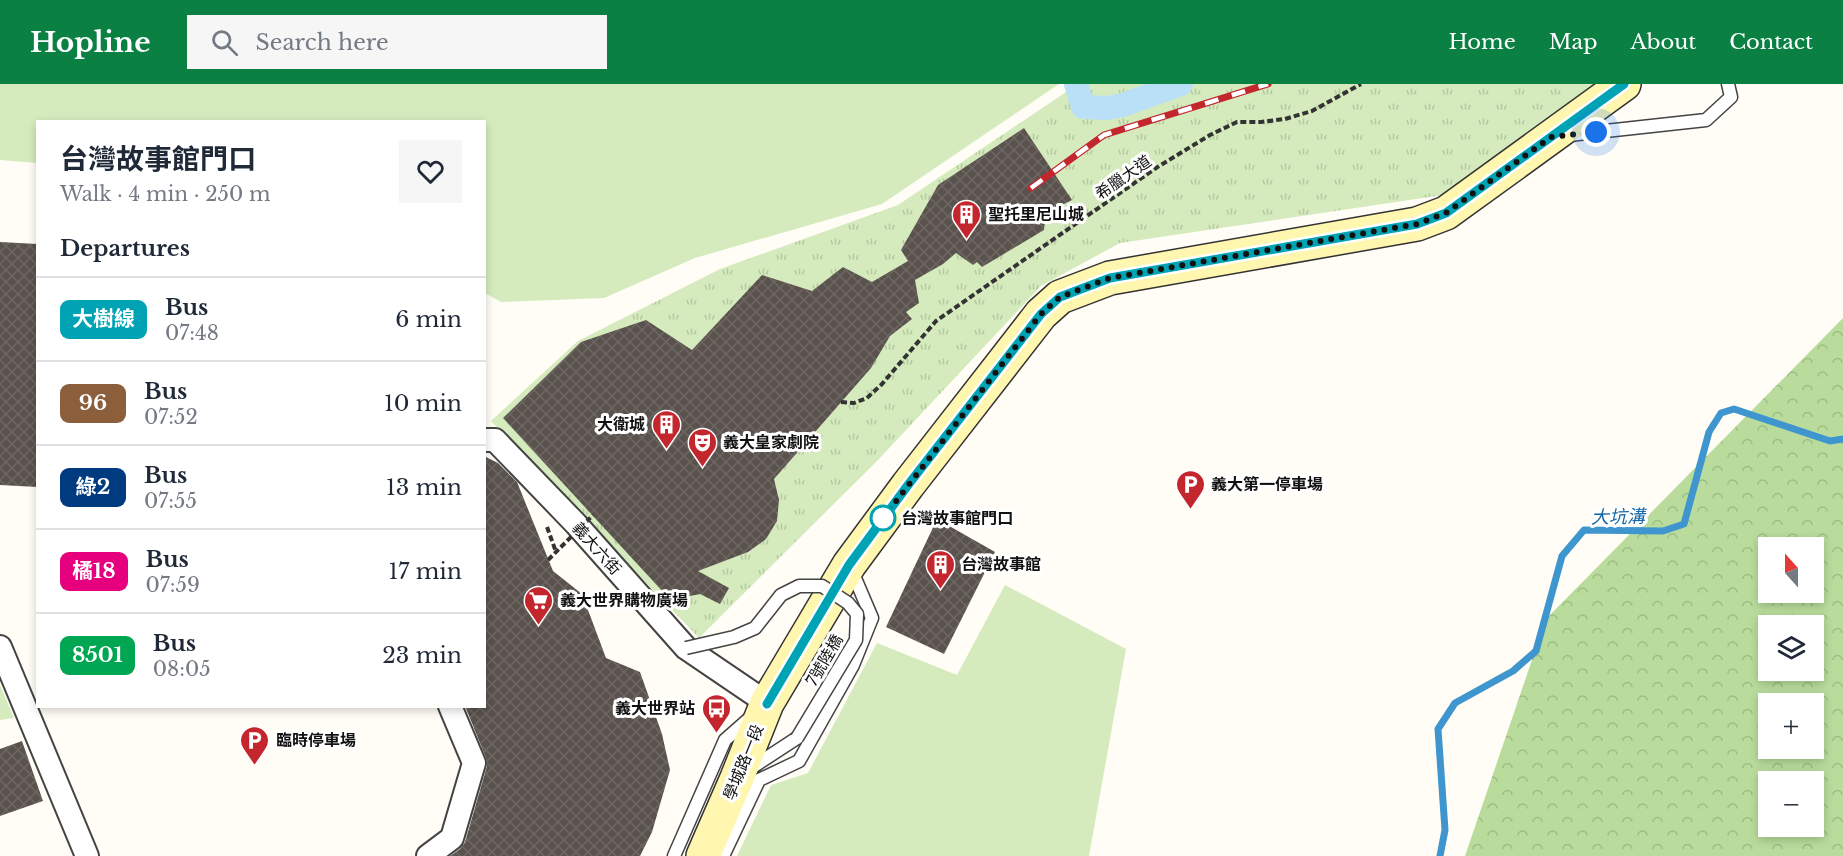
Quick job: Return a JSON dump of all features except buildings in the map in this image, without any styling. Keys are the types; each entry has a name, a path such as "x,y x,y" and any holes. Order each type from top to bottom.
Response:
{"main road":[{"name":"學城路一段","path":"703,856 767,704 849,565 1041,314 1060,297 1110,278 1417,224 1446,213 1548,133 1624,84"}],"street":[{"name":"義大六街","path":"486,440 495,440 583,532 686,648 767,704"},
{"path":"0,647 87,856"},
{"path":"428,856 452,838 474,763 451,708"}],"lane":[{"path":"1548,133 1706,120 1731,97 1728,84"},
{"path":"723,856 759,780 799,761 853,665 872,618 849,565"},
{"name":"7號陸橋","path":"686,648 734,637 755,628 781,595 799,586 822,586 848,603 856,614 856,640 797,738 737,778"},
{"path":"674,856 726,740 767,704"}],"path":[{"name":"希臘大道","path":"841,402 854,403 867,398 882,384 936,321 1156,168 1193,145 1237,122 1285,119 1312,111 1361,84"},
{"path":"548,560 592,515"}],"green space":[{"path":"0,84 1059,84 882,204 695,258 604,298 501,302 486,294 486,120 36,120 36,163 0,160"},
{"path":"1078,84 1597,84 1443,195 1120,243 1041,286 877,461 699,638 491,421 578,341 720,269 898,205"},
{"path":"1843,318 1843,856 1465,856 1546,619"},
{"path":"1005,585 1126,649 1089,856 737,856 771,785 808,773 877,643 957,675"},
{"path":"0,685 14,718 0,720"}],"waterway":[{"path":"1076,84 1083,107 1108,108 1123,105 1181,84"},
{"name":"大坑溝","path":"1440,856 1445,830 1438,729 1455,703 1513,671 1536,651 1562,556 1584,530 1663,531 1684,524 1709,432 1721,413 1734,409 1830,441 1843,439"}],"railway":[{"path":"1031,188 1104,135 1268,84"}],"bus line":[{"name":"大樹線","path":"767,704 849,565 1041,314 1060,297 1110,278 1417,224 1446,213 1624,84"}],"place":[{"name":"聖托里尼山城","path":"967,240"},
{"name":"大衛城","path":"666,450"},
{"name":"義大皇家劇院","path":"702,468"},
{"name":"義大第一停車場","path":"1190,510"},
{"name":"台灣故事館門口","path":"883,518"},
{"name":"台灣故事館","path":"940,590"},
{"name":"義大世界購物廣場","path":"539,626"},
{"name":"義大世界站","path":"716,734"},
{"name":"臨時停車場","path":"255,766"}],"route":[{"path":"883,518 1041,314 1060,297 1110,278 1417,224 1446,213 1551,137 1596,132"}]}
